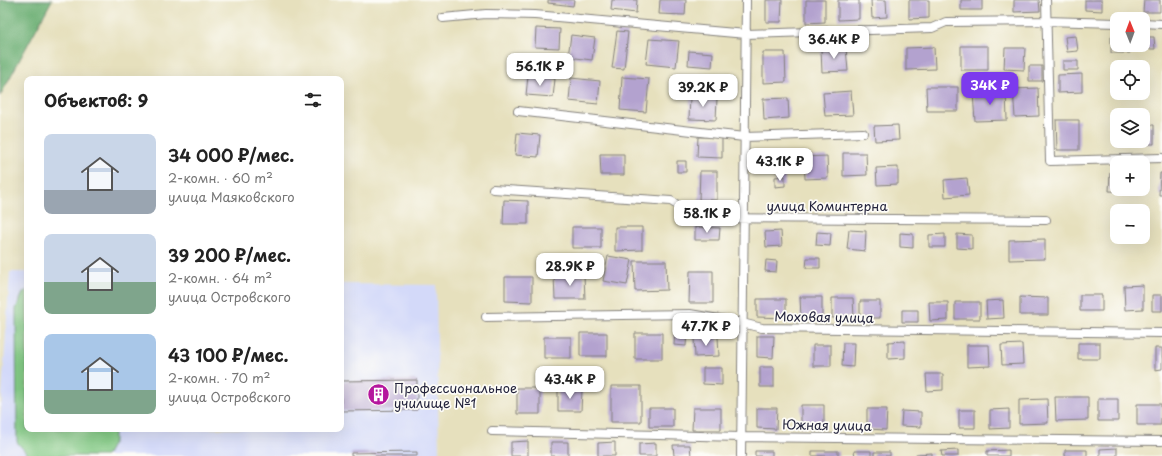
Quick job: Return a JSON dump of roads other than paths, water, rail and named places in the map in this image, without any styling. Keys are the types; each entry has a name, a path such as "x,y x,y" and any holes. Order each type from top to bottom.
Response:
{"street":[{"path":"741,456 742,323 745,218 744,137 746,0"},
{"path":"1046,0 1045,21 1050,160 1162,158"},
{"path":"443,18 486,14 535,15 746,34 932,28 946,22 1110,22"},
{"path":"1150,23 1162,24"},
{"path":"518,111 744,137 863,133"},
{"name":"улица Коминтерна","path":"493,189 671,201 698,218 1046,220"},
{"name":"Моховая улица","path":"486,317 690,314 762,328 1162,334"},
{"name":"Южная улица","path":"492,431 741,436 1162,441"}],"place":[{"name":"Профессиональное училище №1","path":"379,395"}]}
